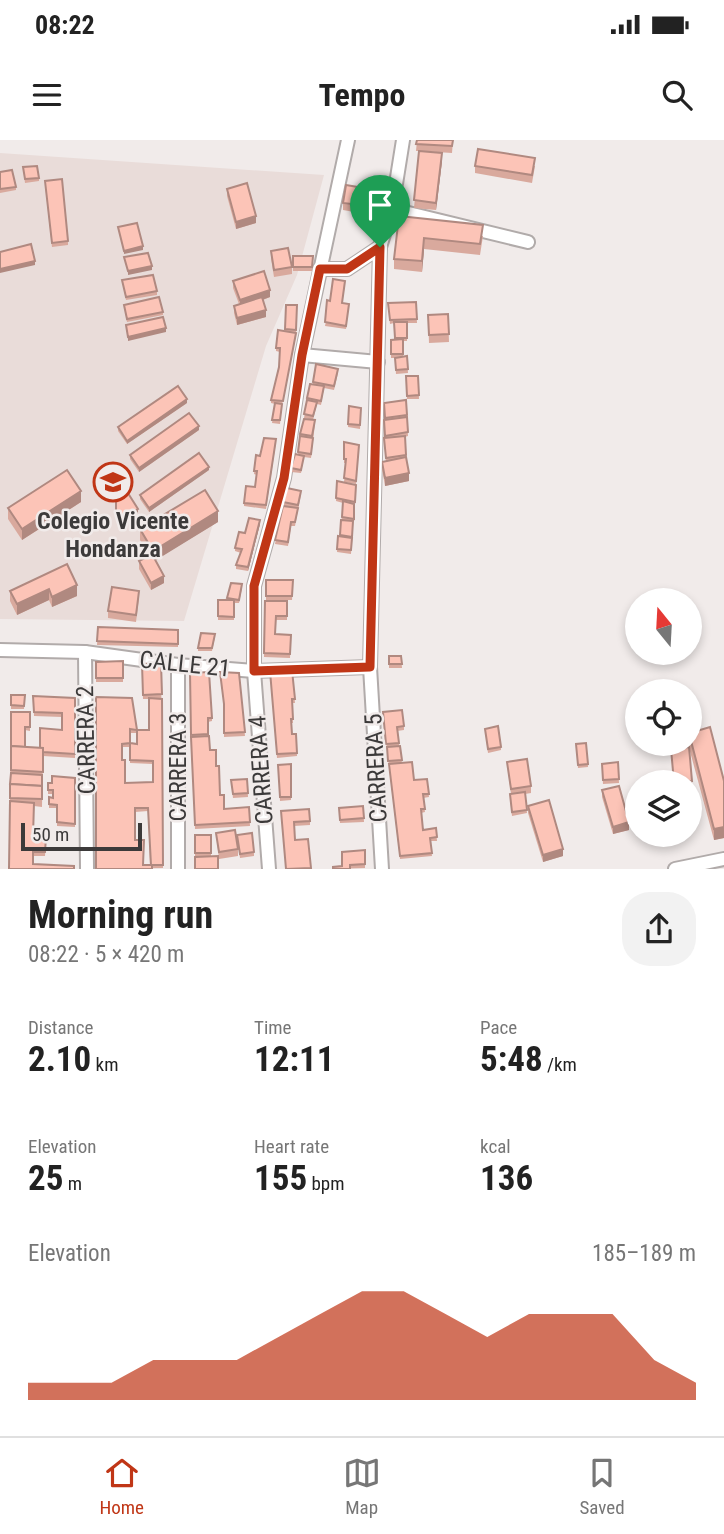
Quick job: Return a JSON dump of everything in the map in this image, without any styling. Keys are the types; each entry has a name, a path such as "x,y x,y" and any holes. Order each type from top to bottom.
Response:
{"street":[{"path":"254,671 254,586 284,478 302,355 348,140"},
{"name":"CARRERA 5","path":"383,869 370,667 380,247 392,209 403,140"},
{"path":"392,209 528,242"},
{"path":"320,269 347,269 380,247"},
{"path":"302,355 378,362"},
{"name":"CALLE 21","path":"0,650 85,652 178,665 254,671 370,667"},
{"name":"CARRERA 2","path":"85,652 87,869"},
{"name":"CARRERA 3","path":"178,665 178,869"},
{"name":"CARRERA 4","path":"254,671 268,869"},
{"path":"675,869 702,866 724,859"}],"shaded area":[{"name":"Colegio Vicente Hondanza","path":"0,153 324,175 297,275 266,346 184,621 0,619"}],"building":[{"path":"417,140 453,140 452,146 416,144"},
{"path":"478,149 535,158 532,175 475,166"},
{"path":"419,151 442,153 436,203 414,200"},
{"path":"37,166 39,178 25,179 23,167"},
{"path":"12,170 16,187 0,189 0,172"},
{"path":"62,179 68,241 52,243 45,181"},
{"path":"247,183 256,216 236,222 227,189"},
{"path":"346,185 364,188 360,205 343,203"},
{"path":"368,207 382,210 379,227 365,224"},
{"path":"399,216 483,225 480,244 424,238 422,261 394,259"},
{"path":"137,223 143,246 124,251 118,227"},
{"path":"31,244 35,261 0,269 0,252"},
{"path":"288,248 292,267 274,270 271,251"},
{"path":"148,253 152,266 128,271 124,257"},
{"path":"293,256 313,256 312,267 293,267"},
{"path":"264,271 270,290 240,300 233,281"},
{"path":"153,275 157,291 126,297 122,280"},
{"path":"333,279 345,281 342,303 349,304 346,326 325,322"},
{"path":"159,297 163,312 127,319 124,305"},
{"path":"262,297 266,310 237,318 234,306"},
{"path":"416,302 417,319 390,320 388,303"},
{"path":"286,305 297,305 296,330 285,329"},
{"path":"448,314 449,334 429,335 428,315"},
{"path":"163,317 166,328 128,337 126,325"},
{"path":"394,322 407,322 407,338 395,338"},
{"path":"278,330 296,333 283,401 271,400 279,367 280,348 276,348"},
{"path":"403,339 403,354 391,354 391,340"},
{"path":"407,356 408,369 396,370 395,358"},
{"path":"316,364 338,369 334,386 313,382"},
{"path":"406,376 418,376 419,395 407,396"},
{"path":"310,384 324,386 321,401 307,398"},
{"path":"178,386 187,399 127,441 118,427"},
{"path":"307,400 317,402 313,416 304,414"},
{"path":"406,400 407,415 385,418 384,403"},
{"path":"275,403 282,404 280,420 272,420"},
{"path":"349,406 361,408 360,425 348,424"},
{"path":"189,413 199,426 139,468 130,455"},
{"path":"407,417 408,432 385,436 384,420"},
{"path":"304,419 315,420 312,436 300,434"},
{"path":"300,436 313,438 311,454 298,452"},
{"path":"405,436 406,455 386,458 384,438"},
{"path":"264,438 276,439 266,505 244,503 246,486 255,487 256,455 260,456"},
{"path":"344,442 359,445 356,481 344,478"},
{"path":"199,453 209,467 149,508 140,495"},
{"path":"295,454 304,456 301,470 291,468"},
{"path":"406,457 409,473 385,478 382,462"},
{"path":"67,470 81,491 22,529 8,508"},
{"path":"337,481 356,485 355,502 336,498"},
{"path":"287,488 301,491 298,505 283,502"},
{"path":"126,490 138,509 121,520 116,514 116,497"},
{"path":"205,490 218,511 153,551 140,529"},
{"path":"343,501 354,504 354,519 342,517"},
{"path":"283,506 298,508 295,522 291,522 288,542 275,540"},
{"path":"249,518 260,520 248,567 236,565 242,549 235,548 239,532 245,533"},
{"path":"341,520 353,521 352,537 340,535"},
{"path":"338,536 352,538 351,550 337,549"},
{"path":"152,554 164,576 151,583 139,561"},
{"path":"67,564 77,585 52,597 49,589 17,604 10,591"},
{"path":"266,580 293,580 292,596 266,596"},
{"path":"231,583 242,584 239,600 227,598"},
{"path":"112,587 139,591 136,615 108,611"},
{"path":"218,600 234,600 234,617 218,616"},
{"path":"265,601 287,601 287,616 276,616 275,634 291,635 290,654 264,653"},
{"path":"98,627 178,630 178,644 97,641"},
{"path":"201,633 215,634 212,648 198,648"},
{"path":"389,656 401,656 402,664 389,664"},
{"path":"123,661 123,678 96,678 96,662"},
{"path":"161,663 162,694 143,695 142,664"},
{"path":"292,670 295,699 292,699 291,719 292,734 296,734 297,753 277,754 270,671"},
{"path":"209,672 212,718 208,718 208,734 191,735 190,673"},
{"path":"220,672 239,673 245,732 224,733"},
{"path":"11,695 25,695 24,706 11,705"},
{"path":"33,696 75,698 75,754 43,752 43,748 40,748 40,728 62,730 62,713 34,712"},
{"path":"96,697 132,698 137,730 149,730 149,698 162,699 163,865 152,865 152,869 96,869","holes":["130,729 137,730 137,744 130,743","130,743 130,760 153,761 153,782 125,783 122,744","135,808 148,808 151,865 143,865 144,840 135,840"]},
{"path":"402,710 404,726 397,727 399,743 386,744 383,712"},
{"path":"11,712 30,712 30,727 25,727 25,747 11,746"},
{"path":"498,726 501,747 488,749 485,729"},
{"path":"710,727 724,781 724,827 714,829 702,783 702,770 699,770 695,756 702,756 702,729"},
{"path":"209,736 210,750 216,750 216,766 219,766 220,795 224,795 224,809 249,807 250,822 195,825 191,737"},
{"path":"586,743 588,764 578,765 576,744"},
{"path":"11,746 43,748 43,772 11,770"},
{"path":"400,746 402,760 388,761 387,747"},
{"path":"672,756 690,756 691,770 673,770"},
{"path":"527,759 531,786 511,789 507,762"},
{"path":"412,762 414,780 427,779 429,794 423,794 425,809 421,809 423,830 436,828 437,837 430,838 432,853 400,856 389,764"},
{"path":"618,762 619,779 603,780 602,764"},
{"path":"291,764 291,797 280,797 278,765"},
{"path":"11,773 42,775 42,786 10,784"},
{"path":"52,776 75,778 75,824 57,822 57,805 49,804 49,797 53,798 53,790 48,790"},
{"path":"247,779 248,793 233,794 231,780"},
{"path":"10,784 42,786 42,799 10,798"},
{"path":"619,786 625,808 625,823 613,827 602,790"},
{"path":"525,792 527,810 512,812 510,794"},
{"path":"549,800 563,849 543,855 528,806"},
{"path":"10,801 34,803 33,836 46,837 45,852 33,852 33,864 74,866 74,869 9,869"},
{"path":"363,806 364,818 340,820 339,808"},
{"path":"309,809 310,821 294,822 295,840 308,839 311,868 286,869 281,811"},
{"path":"235,830 238,849 219,852 216,833"},
{"path":"252,833 254,852 240,854 237,835"},
{"path":"195,835 211,835 211,853 195,853"},
{"path":"365,850 365,864 350,865 350,869 333,869 342,866 342,852"},
{"path":"218,856 218,869 195,869 195,857"}],"place":[{"name":"Colegio Vicente Hondanza","path":"113,482"}],"route":[{"path":"380,247 370,667 254,671 254,586 284,478 302,355 320,269 347,269 380,247"}]}
